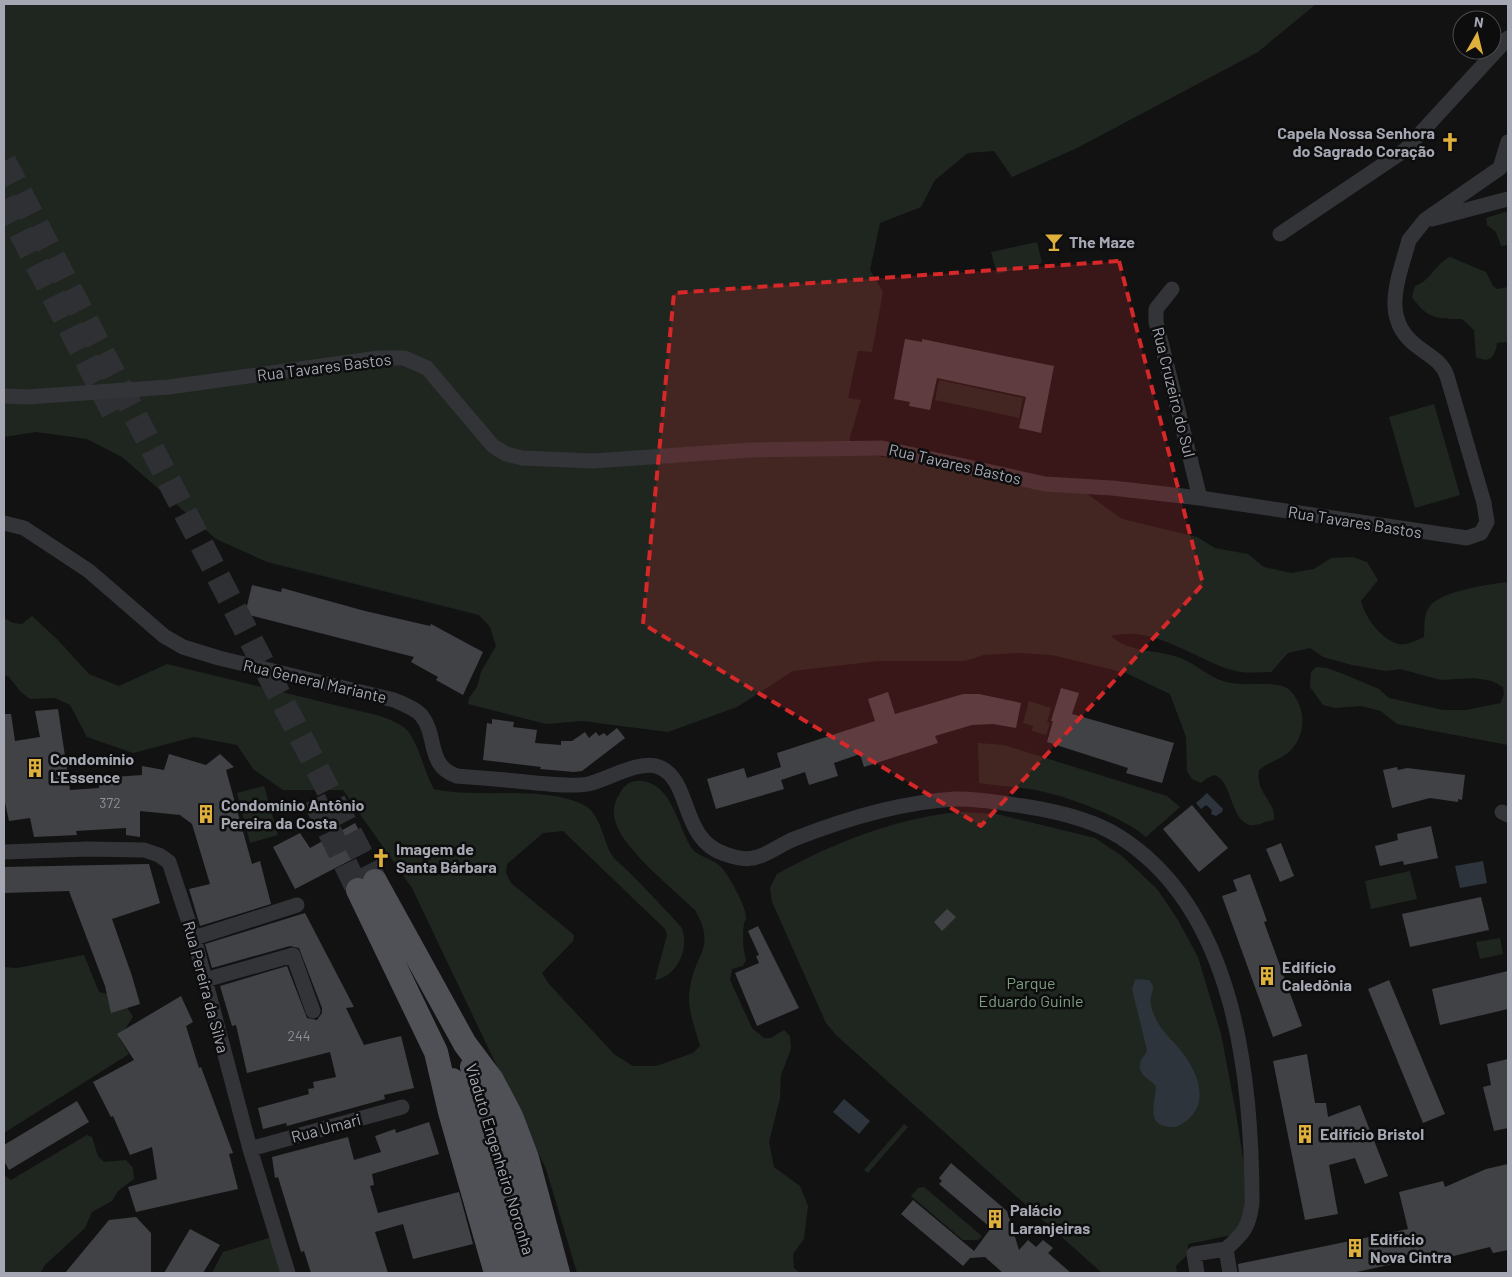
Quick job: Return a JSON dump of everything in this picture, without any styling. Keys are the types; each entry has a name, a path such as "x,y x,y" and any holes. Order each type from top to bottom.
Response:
{"main road":[{"path":"496,1273 450,1112 436,1052 366,886 465,1044 492,1080 511,1116 526,1158 558,1273"},
{"name":"Viaduto Engenheiro Noronha","path":"465,1044 504,1195 516,1273"},
{"name":"Viaduto Engenheiro Noronha","path":"436,1052 469,1114 535,1273"}],"street":[{"path":"1280,234 1405,150 1508,38"},
{"path":"1425,220 1500,168 1508,142"},
{"path":"1425,220 1508,199"},
{"name":"Rua Tavares Bastos","path":"4,396 27,398 169,387 379,358 404,358 428,368 494,446 506,454 522,458 593,461 750,450 882,448 1045,484 1112,488 1200,498 1441,536 1467,538 1481,533 1487,522 1484,503 1444,368 1412,343 1394,316 1394,304 1408,240 1425,220"},
{"name":"Rua Cruzeiro do Sul","path":"1172,289 1156,309 1156,322 1200,498"},
{"name":"Rua General Mariante","path":"4,523 24,528 89,571 164,636 183,646 219,658 394,700 420,714 425,720 438,763 449,774 544,783 587,784 642,766 655,765 666,771 674,779 697,833 715,851 735,858 753,858 794,839 865,815 898,807 956,799 1036,808 1089,821 1120,836 1148,858 1182,895 1211,946 1239,1038 1246,1090 1252,1203 1250,1222 1243,1233 1226,1249"},
{"name":"Rua Pereira da Silva","path":"4,852 88,849 144,850 159,855 168,862 175,876 194,938 250,1149 288,1273"},
{"path":"194,938 297,905"},
{"path":"205,980 292,955 295,958 312,1011"},
{"name":"Rua Umari","path":"250,1149 402,1107"},
{"path":"1197,1273 1194,1254 1226,1249 1230,1273"}],"highlighted area":[{"path":"1119,261 1203,584 981,826 643,624 674,293"}],"green space":[{"path":"4,4 1316,4 1258,52 1077,148 1012,177 994,151 968,153 935,180 921,207 880,223 870,270 883,292 872,352 858,351 848,398 861,400 850,437 849,451 1086,493 1122,519 1197,537 1215,548 1248,554 1264,567 1291,573 1314,569 1331,558 1353,557 1367,562 1378,580 1361,601 1366,613 1380,633 1398,644 1408,643 1424,637 1426,613 1430,606 1444,596 1466,589 1508,582 1508,745 1397,724 1381,711 1361,706 1335,708 1323,705 1310,687 1311,672 1316,667 1327,668 1379,689 1389,698 1443,710 1466,710 1501,703 1504,694 1503,687 1492,681 1474,678 1441,680 1400,669 1386,671 1352,665 1323,657 1310,648 1288,653 1271,672 1241,672 1217,665 1158,639 1143,635 1127,634 1111,636 1119,642 1136,649 1183,659 1223,681 1236,684 1270,684 1281,686 1289,689 1293,694 1302,715 1301,732 1298,739 1289,752 1259,770 1260,785 1272,807 1274,820 1257,825 1247,824 1237,813 1221,779 1215,775 1201,783 1192,779 1187,771 1186,737 1170,694 1126,673 1052,655 1019,653 984,655 965,661 878,661 793,671 737,707 668,732 582,721 546,724 468,704 469,698 477,687 481,672 496,646 490,627 479,615 267,562 216,539 122,457 87,439 36,432 4,437"},
{"path":"1508,211 1508,245 1501,246 1496,232 1487,225 1486,218"},
{"path":"1037,242 1042,263 997,274 991,252"},
{"path":"1450,257 1486,272 1493,286 1497,289 1508,287 1508,342 1497,343 1491,358 1485,360 1476,357 1474,330 1462,319 1439,318 1428,314 1412,297 1415,286 1425,280 1440,264"},
{"path":"939,380 1023,398 1019,418 935,400"},
{"path":"1434,404 1460,495 1415,508 1389,417"},
{"path":"32,616 57,639 89,674 119,686 167,664 380,716 401,725 410,734 434,789 451,792 547,795 565,798 588,808 597,818 613,857 681,927 684,935 683,951 676,967 670,973 663,978 655,980 667,935 665,929 563,831 543,833 507,864 506,873 511,883 574,935 573,941 542,973 548,983 615,1055 633,1066 656,1066 693,1053 700,1046 692,1017 689,995 693,976 703,950 704,934 701,923 695,910 630,847 622,836 614,818 616,801 622,790 629,783 642,781 652,784 660,790 673,808 692,849 722,868 733,884 743,906 746,917 743,937 746,960 743,966 732,969 730,980 752,1028 764,1038 771,1038 784,1030 790,1036 791,1049 781,1075 780,1098 769,1142 774,1167 800,1186 808,1206 804,1239 793,1254 794,1268 800,1273 577,1273 546,1169 412,888 343,790 283,790 253,769 237,745 194,737 133,753 87,737 70,705 55,698 30,699 21,692 8,676 4,677 4,618 13,623 22,624"},
{"path":"1029,701 1051,708 1047,722 1050,723 1046,735 1032,731 1033,726 1023,723"},
{"path":"978,743 1004,745 1167,796 1180,807 1146,837 1111,816 1066,798 1032,790 979,783"},
{"path":"264,786 278,835 250,843 237,793"},
{"name":"Parque Eduardo Guinle","path":"962,812 997,814 1095,838 1122,856 1157,889 1178,920 1198,957 1221,1034 1236,1113 1245,1172 1244,1217 1232,1235 1188,1244 1188,1254 1176,1266 1177,1273 1102,1273 837,1036 826,1023 772,902 770,888 777,874 820,852 866,833 915,819"},
{"path":"1410,871 1417,899 1371,909 1365,881"},
{"path":"1500,938 1503,954 1480,959 1476,942"},
{"path":"84,955 99,992 121,997 133,1017 119,1038 129,1054 4,1133 4,967 17,968"},
{"path":"904,1124 908,1127 868,1173 864,1170"},
{"path":"87,1135 92,1137 98,1156 104,1162 126,1160 133,1168 134,1179 118,1191 112,1201 92,1212 85,1228 45,1265 40,1273 4,1273 4,1175 11,1180"},
{"path":"924,1187 982,1236 978,1240 963,1240 911,1196 918,1188"},
{"path":"272,1237 284,1273 212,1273 223,1252"}],"shaded area":[{"path":"1207,793 1223,809 1216,816 1211,814 1212,810 1206,805 1201,809 1196,803"},
{"path":"1483,861 1487,883 1460,888 1455,866"},
{"path":"1135,980 1149,980 1152,984 1151,1003 1155,1017 1162,1029 1185,1056 1196,1076 1199,1086 1200,1096 1194,1113 1187,1121 1176,1127 1159,1124 1155,1120 1153,1108 1156,1086 1141,1072 1141,1060 1147,1050 1132,989"},
{"path":"844,1099 870,1121 859,1134 833,1112"}],"building":[{"path":"905,339 922,342 922,339 1054,366 1041,433 1019,428 1026,397 937,378 930,410 909,406 910,402 894,399"},
{"path":"252,585 281,592 282,588 365,611 430,626 431,624 483,652 463,695 436,680 438,677 411,662 414,657 245,614"},
{"path":"1061,688 1079,693 1072,714 1174,743 1162,783 1126,773 1128,768 1047,742"},
{"path":"888,692 895,714 963,694 979,694 1021,703 1016,728 993,724 972,725 935,736 938,743 864,767 860,754 834,763 838,776 809,785 805,772 781,780 784,789 716,809 707,779 744,768 747,778 781,767 777,753 875,721 868,699"},
{"path":"58,709 70,790 99,788 99,778 142,775 142,766 164,770 169,754 206,765 220,754 234,767 226,770 252,864 260,861 271,904 200,926 189,889 210,884 192,824 180,815 140,811 140,837 126,835 126,828 76,831 77,835 34,837 30,818 9,821 4,798 4,714 11,714 15,741 40,737 35,711"},
{"path":"492,719 514,722 513,727 537,730 535,743 561,745 561,741 572,741 585,732 589,738 596,732 599,736 604,733 607,736 617,728 625,738 582,771 540,769 541,767 483,760 487,723 492,724"},
{"path":"1397,767 1398,770 1407,768 1465,775 1462,800 1458,799 1458,802 1430,798 1392,808 1383,770"},
{"path":"1192,805 1228,848 1199,872 1163,829"},
{"path":"355,823 370,850 295,889 273,847 300,833 310,848"},
{"path":"1431,826 1438,858 1404,865 1403,861 1380,866 1375,846 1398,840 1397,834"},
{"path":"1281,843 1294,876 1280,882 1266,849"},
{"path":"149,864 160,903 112,919 140,1004 111,1013 105,986 69,891 4,893 4,867"},
{"name":"Edifício Caledônia","path":"1250,874 1267,921 1264,922 1302,1026 1273,1037 1222,896 1237,891 1233,880"},
{"path":"1481,897 1489,930 1410,947 1402,914"},
{"path":"947,909 956,917 942,931 934,922"},
{"path":"305,913 354,1007 346,1008 364,1045 401,1036 414,1088 384,1095 385,1099 287,1126 286,1123 263,1129 258,1108 309,1094 308,1089 314,1088 313,1082 336,1077 330,1052 247,1073 236,1025 232,1026 220,986 287,966 307,1018 317,1020 322,1013 322,1008 299,948 290,946 212,968 205,944"},
{"path":"758,926 799,1008 757,1026 735,973 759,963 756,956 759,955 748,931"},
{"path":"1508,971 1508,1009 1440,1025 1432,989"},
{"path":"1389,980 1445,1114 1423,1123 1368,989"},
{"path":"181,996 193,1022 186,1026 199,1068 201,1067 233,1153 229,1154 238,1189 136,1212 128,1187 157,1179 152,1147 130,1155 113,1116 111,1117 93,1082 134,1060 117,1034"},
{"name":"Edifício Bristol","path":"1307,1054 1315,1103 1326,1103 1328,1117 1360,1105 1388,1176 1365,1184 1355,1158 1329,1165 1338,1214 1305,1220 1273,1061"},
{"path":"1508,1059 1508,1128 1494,1131 1483,1087 1491,1085 1487,1064"},
{"path":"77,1101 89,1122 9,1170 4,1161 4,1145"},
{"path":"429,1122 439,1154 372,1174 374,1185 370,1186 378,1213 459,1192 473,1244 413,1259 403,1224 375,1232 388,1273 311,1273 304,1251 301,1252 278,1177 275,1178 272,1157 348,1137 354,1160 381,1152 375,1136 395,1129 396,1133"},
{"name":"Palácio Laranjeiras","path":"951,1163 1007,1211 1019,1250 1028,1240 1036,1247 1043,1240 1053,1248 1048,1253 1071,1273 1003,1273 985,1257 970,1258 963,1266 901,1214 913,1200 974,1251 991,1228 939,1184 942,1181 939,1178"},
{"path":"1508,1164 1508,1250 1493,1253 1490,1247 1417,1265 1416,1259 1352,1273 1239,1273 1238,1264 1408,1229 1399,1192 1443,1181 1445,1187 1486,1169"},
{"path":"136,1217 151,1233 151,1273 65,1273 109,1220"},
{"path":"190,1229 220,1245 203,1273 164,1273"}],"tunnel":[{"path":"4,161 375,881"},
{"path":"4,200 113,412"},
{"path":"314,799 358,890"}],"place":[{"name":"Capela Nossa Senhora do Sagrado Coração","path":"1450,142"},
{"name":"The Maze","path":"1054,242"},
{"name":"Condomínio L'Essence","path":"35,768"},
{"name":"Condomínio Antônio Pereira da Costa","path":"206,814"},
{"name":"Imagem de Santa Bárbara","path":"381,858"},
{"name":"Edifício Caledônia","path":"1267,976"},
{"name":"Edifício Bristol","path":"1305,1134"},
{"name":"Palácio Laranjeiras","path":"995,1219"},
{"name":"Edifício Nova Cintra","path":"1355,1248"}]}
